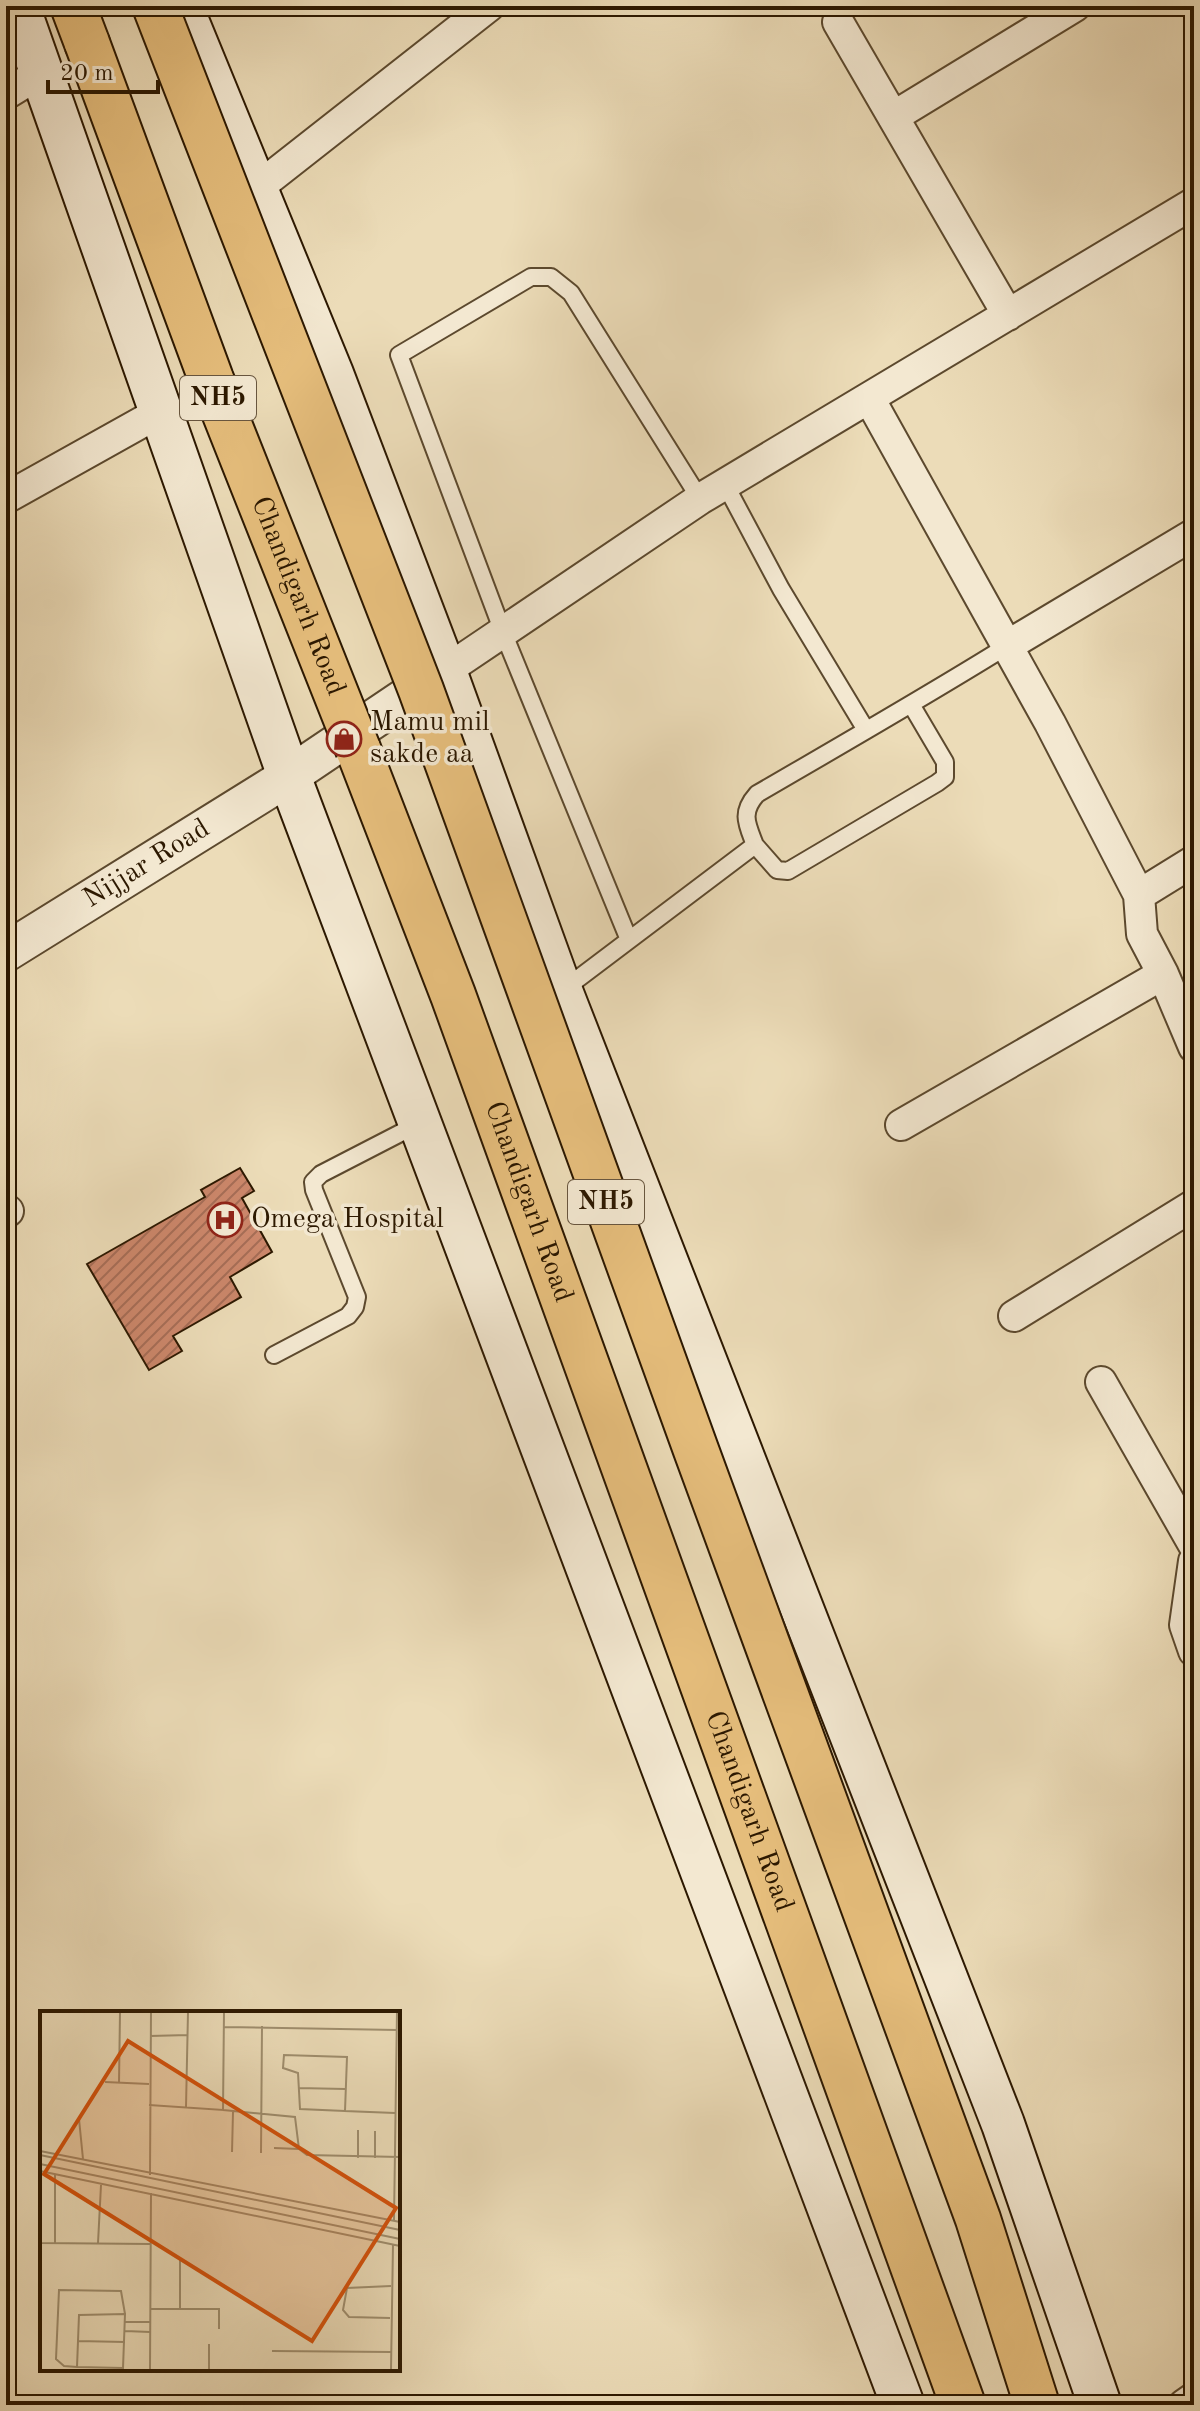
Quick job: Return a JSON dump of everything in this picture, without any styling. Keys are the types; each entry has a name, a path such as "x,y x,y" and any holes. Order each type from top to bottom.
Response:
{"highway":[{"name":"Chandigarh Road","path":"73,6 211,379 458,1010 963,2405"},
{"name":"NH5","path":"155,6 421,690 978,2219 1037,2405"}],"main road":[{"path":"18,6 289,776 903,2405"},
{"path":"181,6 332,374 445,671 561,991 1003,2124 1100,2405"}],"street":[{"path":"256,189 489,6"},
{"path":"893,117 1075,6"},
{"path":"838,22 1008,315"},
{"path":"6,94 42,72"},
{"path":"445,671 712,492 1194,203"},
{"path":"869,398 1050,723 1139,895 1142,934 1194,1047"},
{"path":"6,498 160,412"},
{"path":"1007,646 1194,534"},
{"name":"Nijjar Road","path":"6,952 289,776 445,671"},
{"path":"1139,895 1194,861"},
{"path":"901,1125 1163,974"},
{"path":"1014,1316 1194,1205"},
{"path":"1101,1382 1194,1545"},
{"path":"1194,1561 1185,1625 1194,1651"},
{"path":"1184,2405 1194,2398"}],"lane":[{"path":"629,940 503,632 399,355 531,277 551,277 571,293 781,589 866,730"},
{"path":"912,706 945,762 945,777 788,871 777,870 755,845 746,821 748,804 757,794 912,706 1007,646"},
{"path":"561,991 755,845"},
{"path":"274,1355 348,1316 355,1307 357,1297 313,1182 321,1174 420,1123"}],"building":[{"path":"240,1168 254,1191 242,1198 272,1252 230,1277 241,1297 173,1336 182,1351 149,1370 87,1264 205,1197 201,1190"}],"place":[{"name":"Mamu mil sakde aa","path":"344,739"},
{"name":"Omega Hospital","path":"225,1220"}]}
